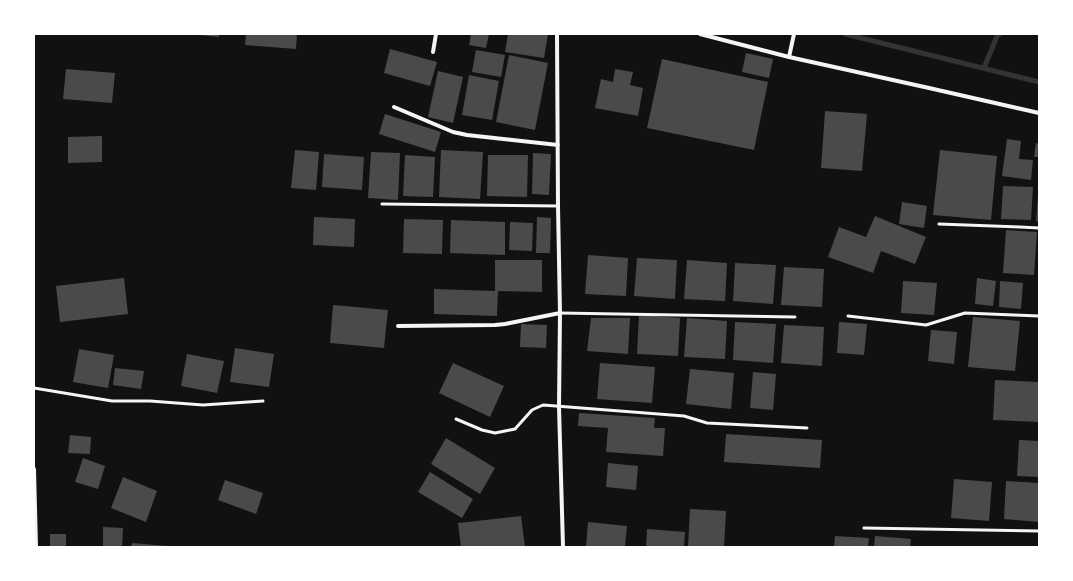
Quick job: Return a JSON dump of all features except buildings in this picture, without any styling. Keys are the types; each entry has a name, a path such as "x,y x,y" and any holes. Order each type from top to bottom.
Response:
{"street":[{"path":"433,52 436,34"},
{"path":"557,34 560,313 559,407 563,547"},
{"path":"700,34 789,57 1039,113"},
{"path":"789,57 794,34"},
{"path":"394,107 453,132 467,135 558,145"},
{"path":"398,326 495,325 560,313"},
{"path":"34,470 36,547"}],"lane":[{"path":"382,204 558,206"},
{"path":"939,224 1039,228"},
{"path":"560,313 794,317"},
{"path":"848,316 926,325 965,313 1039,316"},
{"path":"34,388 112,401 150,401 203,405 263,401"},
{"path":"456,419 482,430 495,433 515,429 532,410 543,405 684,416 707,423 807,428"},
{"path":"864,528 1039,531"}],"waterway":[{"path":"845,34 1039,82"},
{"path":"984,68 997,36 1000,34"}]}
